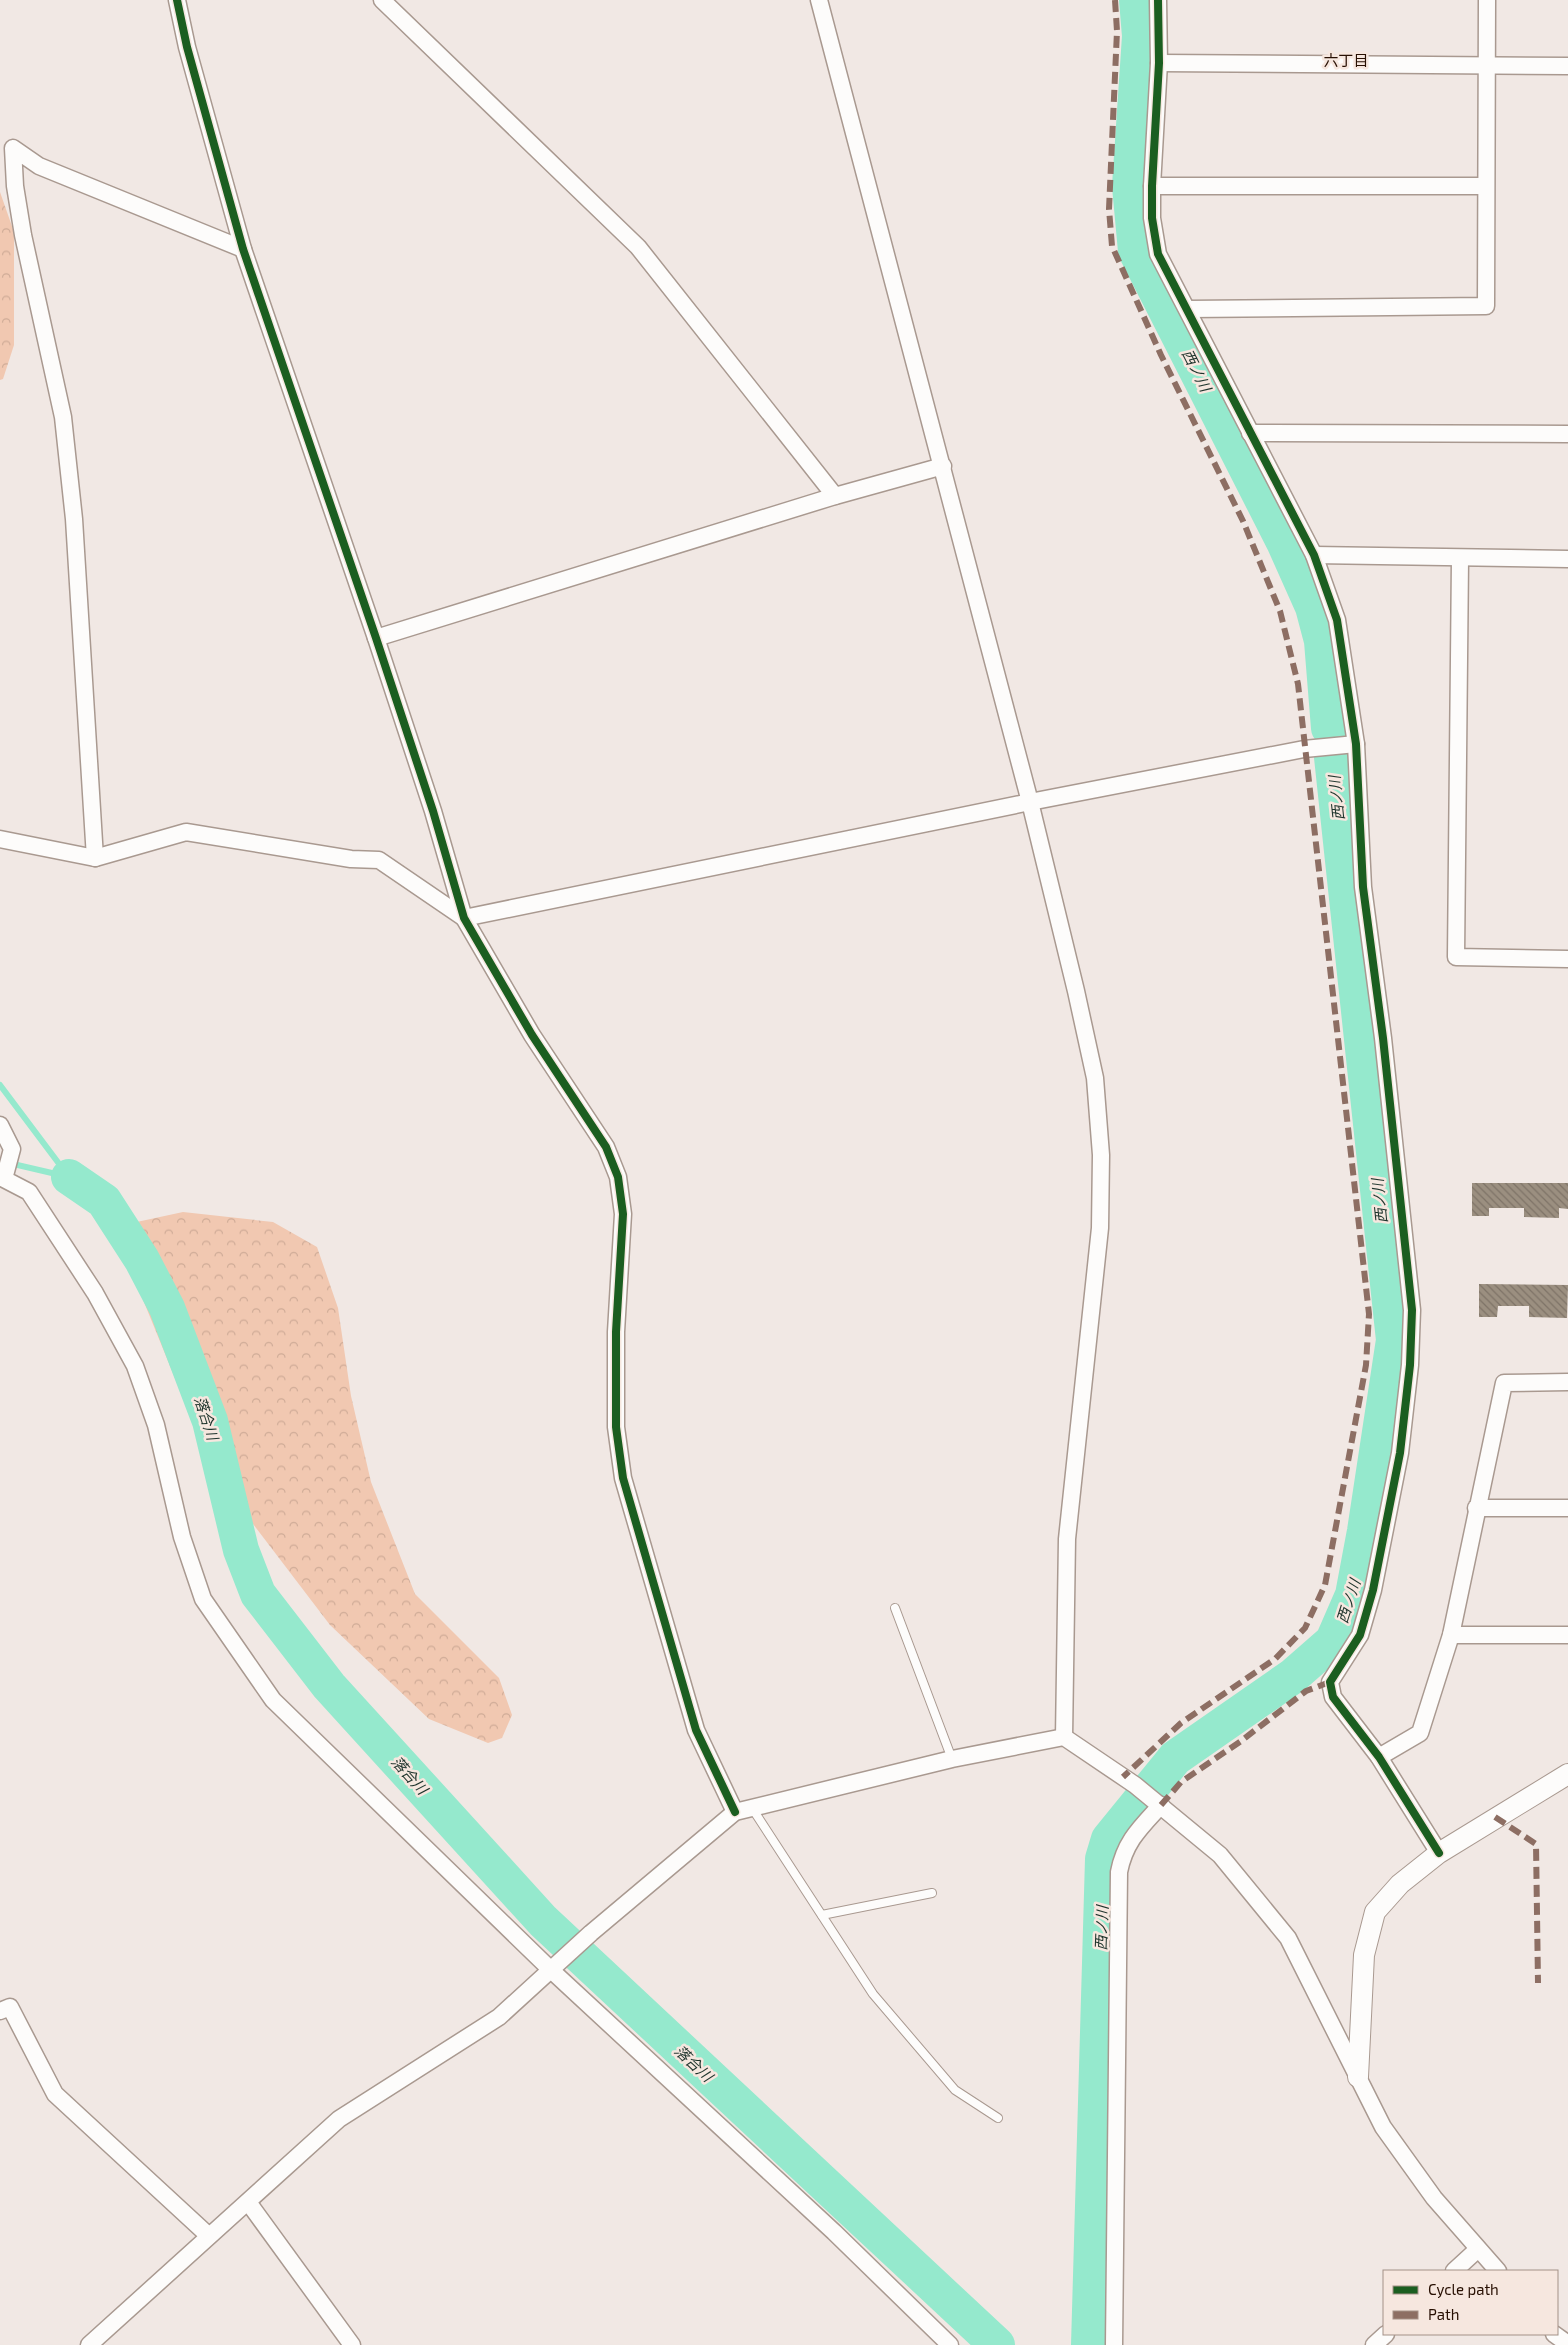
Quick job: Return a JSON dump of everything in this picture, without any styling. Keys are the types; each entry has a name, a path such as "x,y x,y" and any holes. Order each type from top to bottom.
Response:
{"street":[{"path":"177,0 187,47 243,249 376,638 433,811 464,918 532,1034 606,1146 618,1177 624,1214 616,1332 616,1427 623,1478 696,1730 735,1812"},
{"path":"382,0 638,247 835,496"},
{"path":"819,0 1030,802 1076,991 1094,1078 1101,1155 1100,1228 1067,1539 1064,1736"},
{"path":"1158,0 1159,63 1152,186 1152,218 1158,254 1314,556 1337,620 1356,744 1363,887 1383,1038 1412,1310 1410,1364 1400,1453 1373,1590 1360,1635 1330,1682 1333,1696 1378,1757 1439,1853"},
{"path":"1188,309 1486,306 1487,0"},
{"path":"1159,63 1568,66"},
{"path":"95,858 74,520 63,417 23,235 15,186 13,148 39,166 243,249"},
{"path":"1152,186 1485,186"},
{"path":"1250,433 1568,434"},
{"path":"376,638 835,496 943,466"},
{"path":"1314,556 1568,559"},
{"path":"1460,558 1456,957 1568,959"},
{"path":"0,839 95,858 186,832 351,859 379,860 464,918 1030,802 1304,749 1356,744"},
{"path":"0,1125 12,1149 4,1180 28,1192 90,1285 135,1366 156,1425 182,1537 203,1599 273,1700 834,2232 950,2345"},
{"path":"1378,1757 1420,1732 1451,1635 1476,1508 1504,1383 1568,1382"},
{"path":"1476,1508 1568,1508"},
{"path":"1451,1635 1568,1635"},
{"path":"89,2345 339,2119 499,2017 591,1933 735,1812 952,1759 1064,1736 1135,1785 1220,1855 1288,1938 1383,2127 1434,2198 1497,2270"},
{"path":"1358,2077 1364,1955 1375,1912 1400,1884 1439,1853 1568,1774"},
{"path":"1114,2345 1119,1872 1123,1854 1132,1837 1156,1802"},
{"path":"0,2011 10,2007 55,2094 209,2236"},
{"path":"248,2202 352,2345"},
{"path":"1455,2270 1478,2248"},
{"path":"1374,2345 1385,2335"},
{"path":"1555,2335 1568,2344"}],"lane":[{"path":"895,1608 952,1759"},
{"path":"752,1808 873,1994 955,2090 998,2118"},
{"path":"822,1914 932,1893"}],"green space":[{"path":"0,192 14,232 14,345 3,379 0,380"},
{"path":"183,1212 273,1222 317,1247 338,1308 351,1396 371,1482 415,1594 499,1678 512,1715 502,1738 488,1743 429,1719 330,1625 234,1499 181,1393 135,1280 132,1223"}],"building":[{"path":"1472,1183 1568,1183 1568,1209 1559,1208 1559,1218 1524,1217 1524,1208 1489,1208 1489,1216 1472,1216"},
{"path":"1479,1284 1568,1285 1567,1318 1529,1317 1529,1306 1498,1306 1497,1317 1479,1317"}],"waterway":[{"name":"西ノ川","path":"1137,0 1140,36 1130,186 1136,251 1284,542 1313,607 1322,641 1329,728"},
{"name":"西ノ川","path":"1089,2345 1103,1859 1109,1839 1175,1758 1293,1676 1333,1641 1353,1595 1365,1531 1394,1340 1332,757"},
{"name":"落合川","path":"0,1085 69,1177"},
{"path":"0,1161 69,1177"},
{"name":"落合川","path":"69,1177 104,1201 142,1260 167,1308 210,1421 241,1550 258,1594 329,1686 543,1921 997,2345"}],"marked path":[{"path":"1115,0 1117,31 1109,209 1112,246 1161,355 1243,521 1280,611 1298,684 1369,1314 1366,1365 1325,1585 1305,1628 1275,1659 1181,1723 1123,1777"},
{"path":"1161,1805 1181,1782 1241,1741 1306,1691 1330,1682"},
{"path":"1495,1817 1536,1844 1538,1983"}],"cycle path":[{"path":"177,0 187,47 243,249 376,638 433,811 464,918 532,1035 606,1147 618,1177 623,1214 616,1332 616,1427 623,1478 696,1730 735,1812"},
{"path":"1158,0 1159,63 1152,186 1152,218 1158,254 1314,555 1337,620 1356,744 1363,887 1383,1038 1412,1310 1410,1365 1400,1453 1373,1590 1360,1635 1330,1682 1333,1697 1379,1757 1439,1853"}],"district":[{"name":"六丁目","path":"1346,60"}]}
